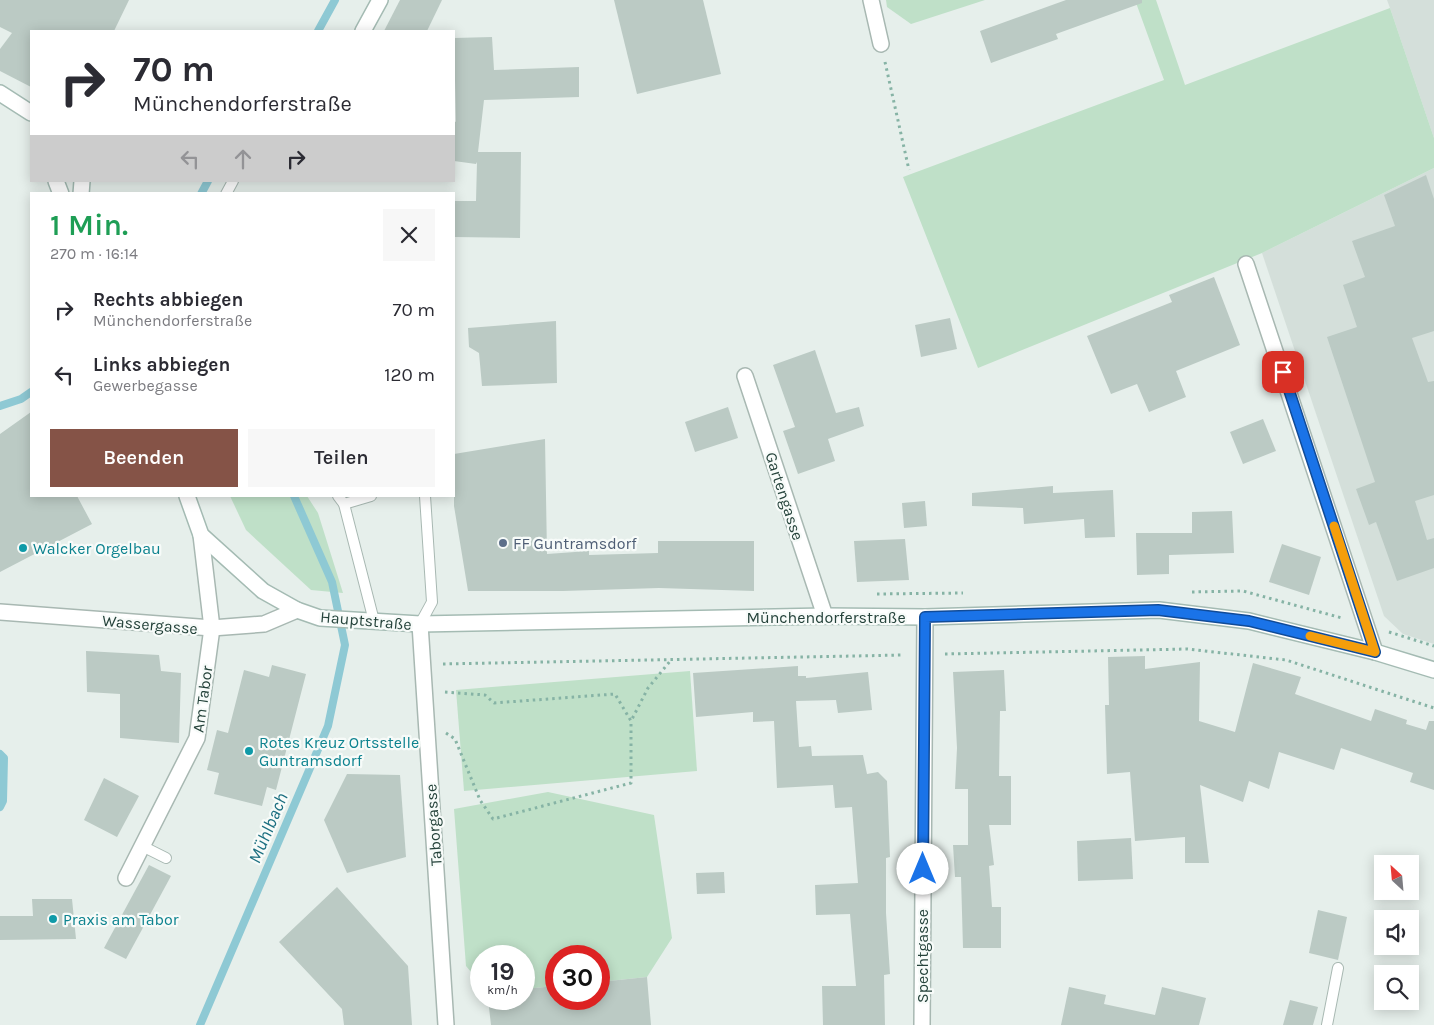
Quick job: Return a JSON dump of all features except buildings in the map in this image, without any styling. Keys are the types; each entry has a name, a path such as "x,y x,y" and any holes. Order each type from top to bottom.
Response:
{"street":[{"path":"364,30 380,0"},
{"path":"871,0 881,44"},
{"path":"0,93 30,112"},
{"path":"1246,264 1375,652"},
{"name":"Gartengasse","path":"745,376 825,616"},
{"name":"Hauptstraße","path":"187,497 201,535 263,591 297,610 320,618 420,624"},
{"name":"Am Tabor","path":"126,878 197,738 212,628 201,535"},
{"name":"Wassergasse","path":"0,612 212,628 264,624 297,610"},
{"name":"Münchendorferstraße","path":"420,624 825,616 925,617 1158,610 1249,621 1375,652 1434,670"},
{"name":"Spechtgasse","path":"922,1025 925,617"},
{"name":"Taborgasse","path":"420,624 446,1025"}],"lane":[{"path":"364,497 341,500 374,622"},
{"path":"420,624 432,602 424,497"},
{"path":"142,846 166,858"},
{"path":"1327,1025 1338,968"}],"path":[{"path":"881,44 909,170"},
{"path":"427,720 455,738 480,800 492,819 631,783 631,721 648,688 672,659"},
{"path":"425,698 450,690 485,695 494,703 615,694 631,721"}],"shaded area":[{"path":"1387,0 1434,0 1434,138 1390,8"},
{"path":"1434,168 1434,644 1403,634 1384,616 1262,253"}],"green space":[{"path":"886,0 985,0 911,24 887,7"},
{"path":"1135,0 1156,0 1185,85 1390,8 1434,138 1434,168 1262,253 978,368 903,177 1164,80"},
{"path":"230,497 308,497 318,513 343,593 311,590 246,530"},
{"path":"690,671 697,771 464,791 456,690"},
{"path":"548,792 654,815 672,938 647,977 610,981 610,945 545,945 545,987 535,988 535,945 470,945 470,971 466,966 454,809"}],"waterway":[{"path":"319,30 335,0"},
{"path":"202,192 207,182"},
{"path":"0,406 21,399 30,393"},
{"name":"Mühlbach","path":"200,1025 328,726 345,645 332,582 294,497"},
{"path":"0,754 4,758 3,801 0,807"}],"slow traffic":[{"path":"1310,636 1375,652 1368,625 1334,526"}],"place":[{"name":"FF Guntramsdorf","path":"503,543"},
{"name":"Walcker Orgelbau","path":"23,548"},
{"name":"Rotes Kreuz Ortsstelle Guntramsdorf","path":"249,751"},
{"name":"Praxis am Tabor","path":"53,919"}],"route":[{"path":"923,869 925,617 1158,610 1249,621 1375,652 1368,625 1283,372"}]}
